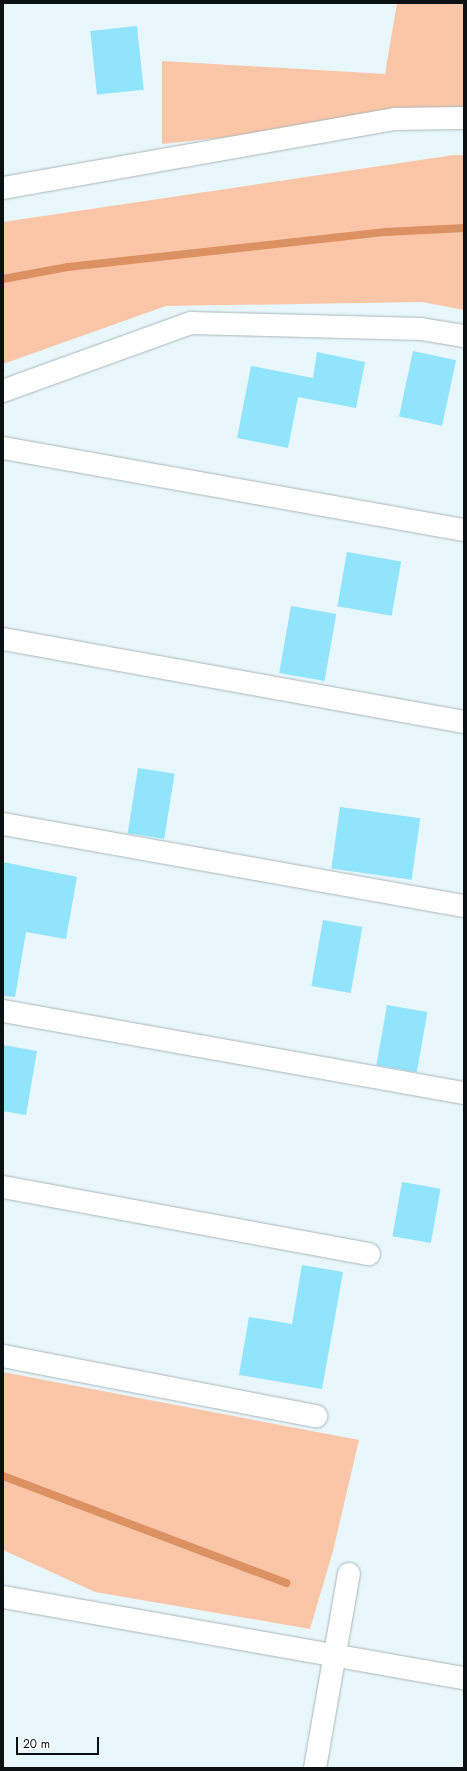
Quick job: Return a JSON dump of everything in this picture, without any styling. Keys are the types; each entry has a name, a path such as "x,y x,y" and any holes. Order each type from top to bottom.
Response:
{"street":[{"path":"3,188 396,119 464,118"},
{"path":"3,391 191,323 421,329 464,336"},
{"path":"3,448 464,530"},
{"path":"3,639 464,722"},
{"path":"3,824 464,906"},
{"path":"3,1011 464,1093"},
{"path":"3,1187 369,1254"},
{"path":"3,1356 316,1416"},
{"path":"316,1768 349,1574"},
{"path":"3,1596 464,1678"}],"shaded area":[{"path":"397,3 464,3 464,112 162,144 162,61 385,74"},
{"path":"454,155 464,155 464,310 422,302 166,306 3,364 3,222"},
{"path":"3,1372 359,1440 333,1551 310,1629 95,1592 3,1550"}],"building":[{"path":"137,26 144,90 97,95 90,31"},
{"path":"413,351 456,360 442,426 399,417"},
{"path":"317,352 365,362 356,408 298,397 288,448 237,438 251,366 313,378"},
{"path":"347,552 401,562 392,616 337,606"},
{"path":"291,606 336,614 324,681 279,673"},
{"path":"138,768 175,774 164,839 128,833"},
{"path":"340,807 420,818 412,880 331,868"},
{"path":"3,862 77,877 66,939 26,932 15,997 3,996"},
{"path":"323,920 362,927 351,993 311,986"},
{"path":"387,1005 427,1012 417,1072 376,1065"},
{"path":"3,1045 37,1051 26,1115 3,1111"},
{"path":"402,1182 440,1189 431,1243 392,1236"},
{"path":"302,1265 343,1272 322,1389 239,1375 249,1317 292,1324"}],"waterway":[{"path":"3,279 68,267 386,232 464,228"},
{"path":"3,1476 286,1583"}]}
